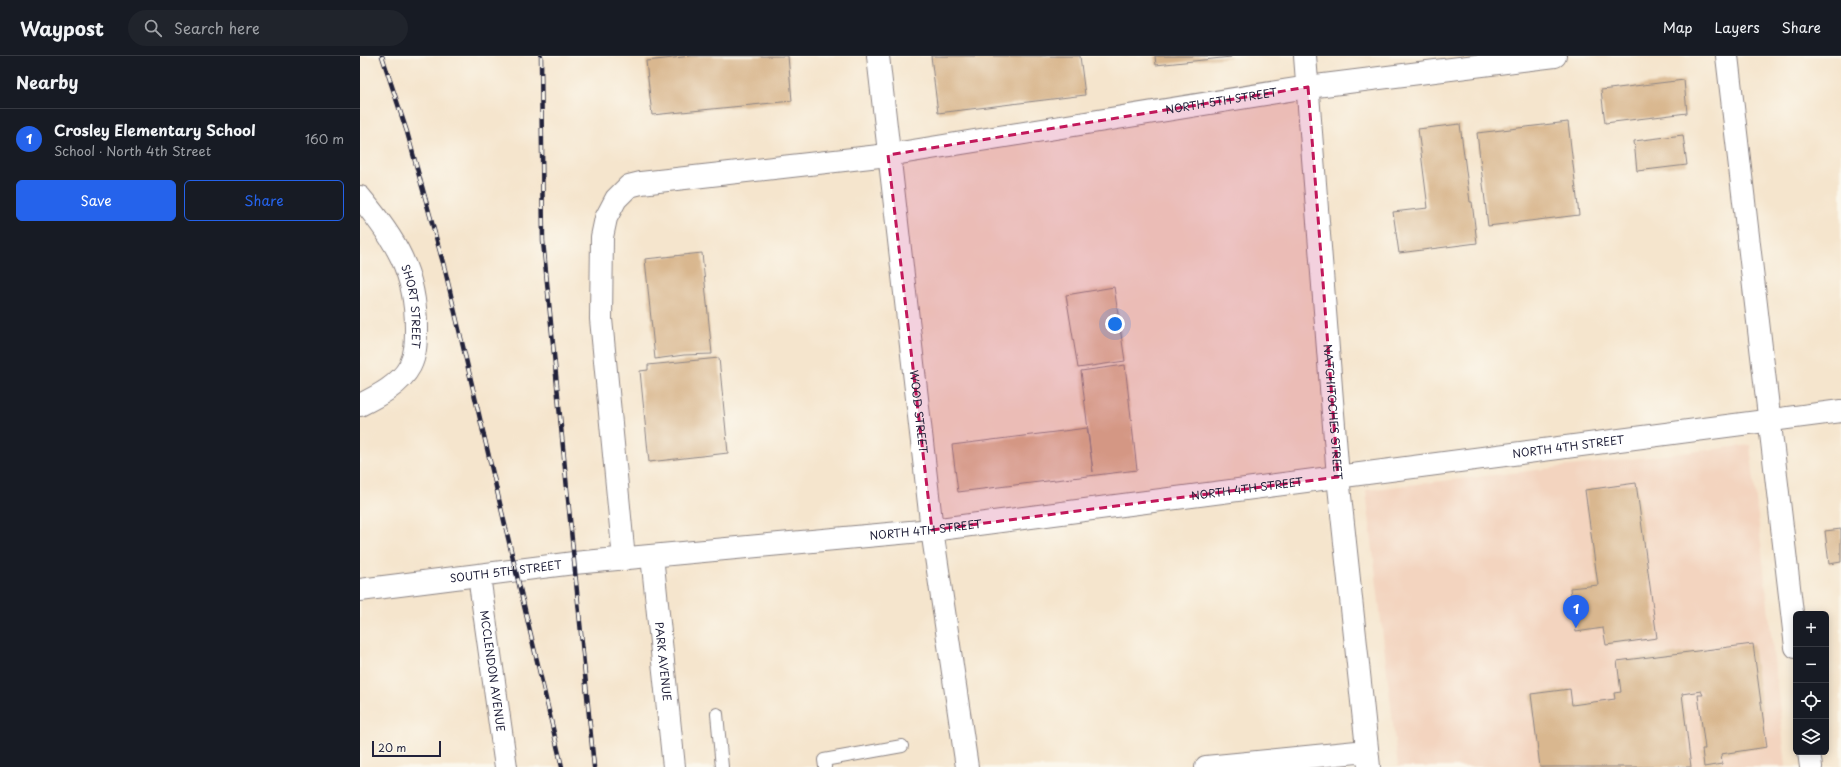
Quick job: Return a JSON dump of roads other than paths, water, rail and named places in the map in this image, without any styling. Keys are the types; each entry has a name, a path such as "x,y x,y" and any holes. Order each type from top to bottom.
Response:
{"street":[{"name":"WOOD STREET","path":"878,56 888,155 932,530 967,767"},
{"name":"NATCHITOCHES STREET","path":"1305,56 1338,477 1368,759"},
{"name":"NORTH 5TH STREET","path":"624,559 601,319 602,237 606,218 616,199 629,186 641,183 888,155 1308,87 1555,56"},
{"path":"1727,56 1768,420 1793,623"},
{"name":"SHORT STREET","path":"360,196 385,227 404,262 416,307 416,351 410,367 393,386 360,405"},
{"name":"NORTH 4TH STREET","path":"652,556 932,530 1841,411"},
{"name":"SOUTH 5TH STREET","path":"360,590 479,576 516,569 652,556"},
{"name":"PARK AVENUE","path":"652,556 674,767"},
{"name":"MCCLENDON AVENUE","path":"479,576 506,767"},
{"path":"1809,755 1811,767"},
{"path":"1206,767 1368,759"}],"lane":[{"path":"717,714 722,767"},
{"path":"825,767 824,760 902,746"}],"railway":[{"path":"382,56 407,132 445,270 562,767"},
{"path":"541,56 543,241 594,767"}],"place":[{"name":"Crosley Elementary School","path":"1576,628"}]}
